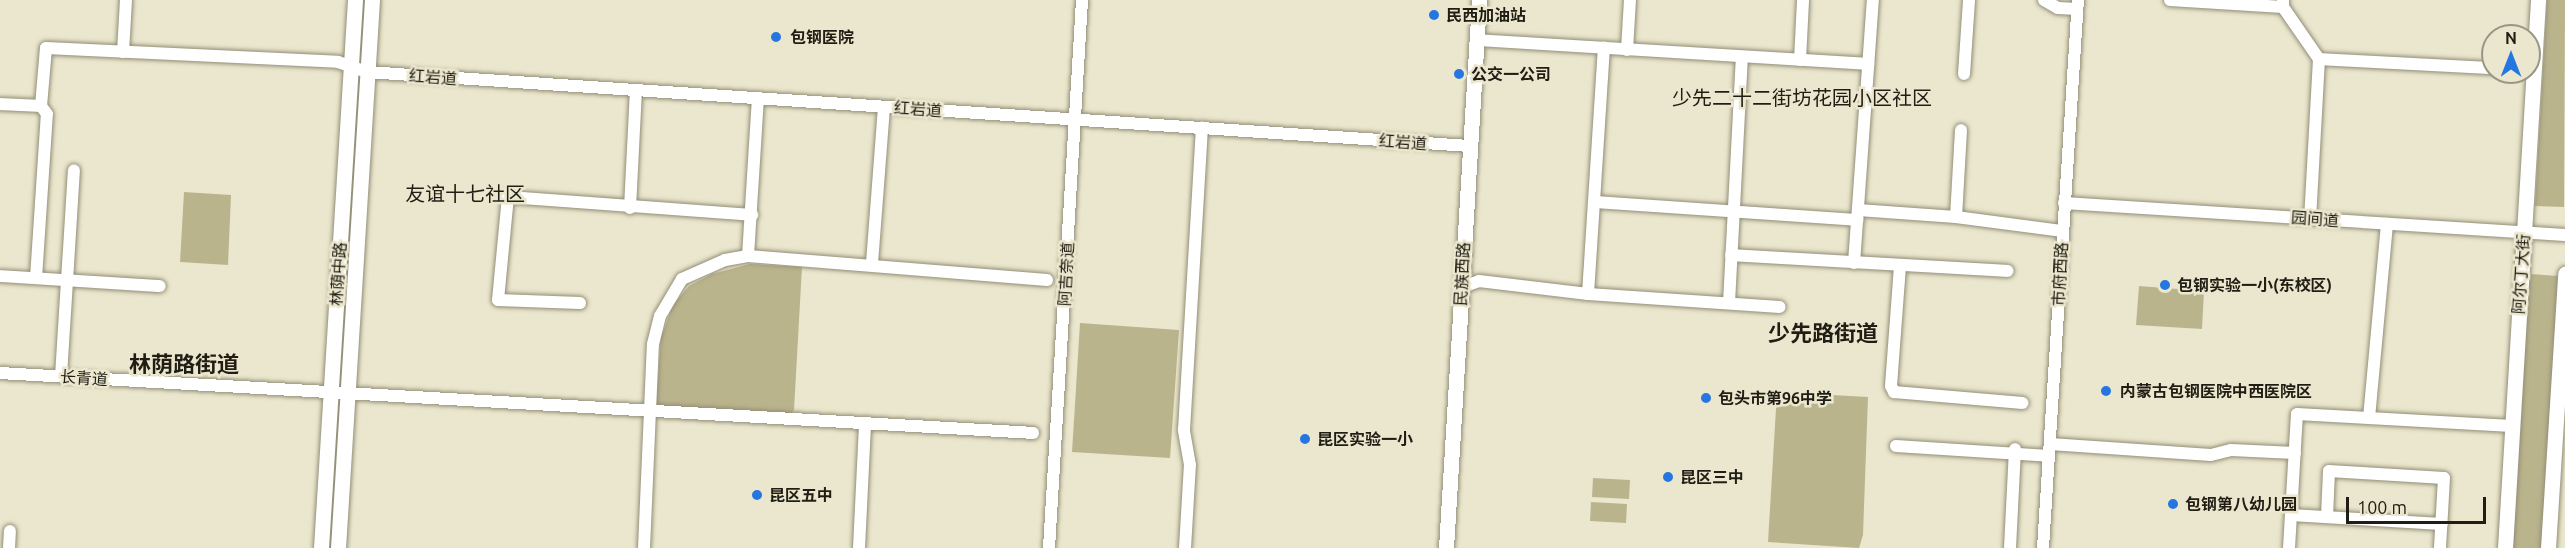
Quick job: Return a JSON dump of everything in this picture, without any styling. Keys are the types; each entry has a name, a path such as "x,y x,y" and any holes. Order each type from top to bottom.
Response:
{"main road":[{"name":"林荫中路","path":"320,543 355,0"},
{"name":"林荫中路","path":"340,548 338,532 372,0"},
{"name":"民族西路","path":"1446,548 1468,146 1479,0"},
{"name":"阿尔丁大街","path":"2536,24 2538,0"},
{"name":"阿尔丁大街","path":"2505,548 2530,84"},
{"path":"2548,548 2565,274"}],"street":[{"path":"123,52 126,0"},
{"name":"阿吉奈道","path":"1049,548 1082,0"},
{"path":"1627,50 1630,0"},
{"path":"1800,60 1803,0"},
{"path":"1854,263 1873,0"},
{"path":"1964,74 1968,0"},
{"path":"2044,0 2058,8 2077,5"},
{"path":"2170,0 2283,4 2319,59 2310,219"},
{"name":"市府西路","path":"2043,548 2077,5"},
{"path":"1476,40 1868,64"},
{"name":"红岩道","path":"41,106 46,48 338,62 367,72 1468,146"},
{"path":"1588,294 1604,48"},
{"path":"1729,303 1742,57"},
{"path":"2319,59 2481,67"},
{"path":"630,208 636,90"},
{"path":"748,256 758,98"},
{"path":"0,104 41,106 47,114 36,278"},
{"path":"872,263 884,107"},
{"path":"1185,548 1190,465 1184,429 1202,128"},
{"path":"1956,217 1961,130"},
{"path":"61,376 74,170"},
{"path":"580,303 498,300 508,197 630,208 752,215"},
{"path":"1594,202 1734,212 1956,217 2063,231"},
{"name":"园间道","path":"2064,203 2565,235"},
{"path":"2369,418 2387,224"},
{"path":"1731,255 2008,271"},
{"path":"644,548 648,412 653,344 660,316 681,279 725,260 748,256 872,263 1047,280"},
{"path":"1900,266 1892,390 1902,395 2023,403"},
{"path":"0,276 160,286"},
{"path":"1462,287 1479,281 1588,294 1780,307"},
{"name":"长青道","path":"0,372 347,395 1034,433"},
{"path":"2289,548 2297,414 2512,426"},
{"path":"859,548 865,424"},
{"path":"1896,446 2015,452 2050,450 2211,455 2231,450 2295,453"},
{"path":"2010,548 2015,452"},
{"path":"2327,517 2329,471 2444,478 2440,548"},
{"path":"2291,515 2442,524"},
{"path":"9,548 10,531"}],"shaded area":[{"path":"2547,0 2565,0 2564,207 2535,206"},
{"path":"184,192 231,195 228,265 180,262"},
{"path":"750,264 802,267 794,410 790,415 656,406 661,338 673,305 689,286 712,274"},
{"path":"2530,274 2559,276 2542,548 2513,548"},
{"path":"2139,286 2204,291 2202,329 2136,325"},
{"path":"1080,323 1179,330 1170,458 1072,452"},
{"path":"1777,392 1868,397 1863,535 1859,548 1768,542"},
{"path":"1593,478 1630,480 1629,499 1592,497"},
{"path":"1591,502 1627,504 1626,523 1590,521"}],"place":[{"name":"民西加油站","path":"1434,15"},
{"name":"包钢医院","path":"776,37"},
{"name":"公交一公司","path":"1459,74"},
{"name":"包钢实验一小(东校区)","path":"2165,285"},
{"name":"内蒙古包钢医院中西医院区","path":"2106,391"},
{"name":"包头市第96中学","path":"1706,398"},
{"name":"昆区实验一小","path":"1305,439"},
{"name":"昆区三中","path":"1668,477"},
{"name":"昆区五中","path":"757,495"},
{"name":"包钢第八幼儿园","path":"2173,504"}],"district":[{"name":"少先二十二街坊花园小区社区","path":"1802,97"},
{"name":"友谊十七社区","path":"465,193"},
{"name":"少先路街道","path":"1823,333"},
{"name":"林荫路街道","path":"184,364"}]}
